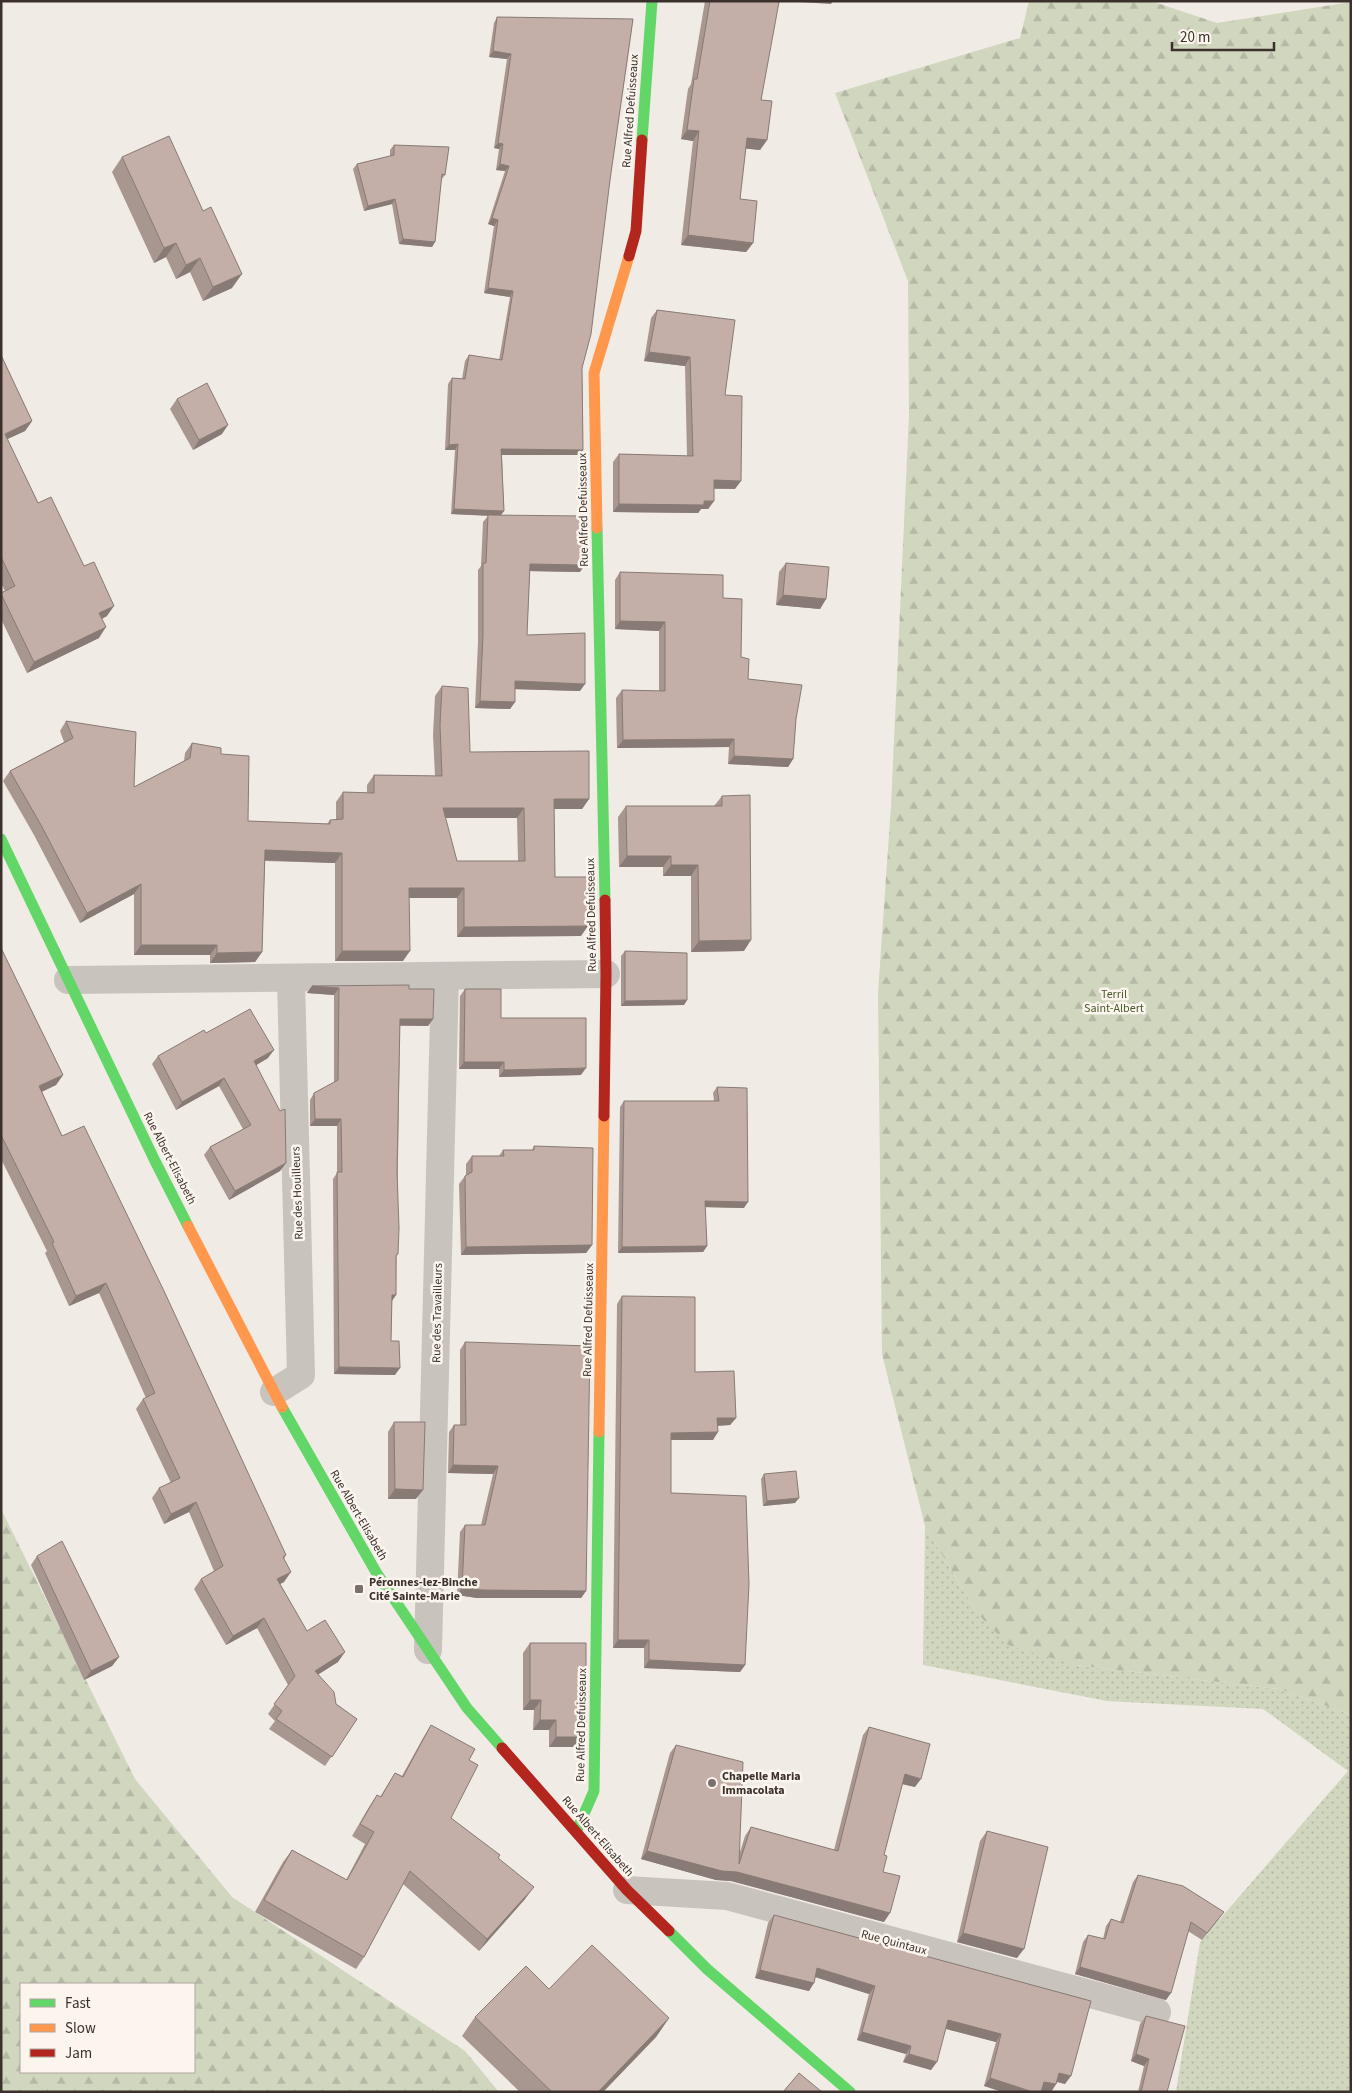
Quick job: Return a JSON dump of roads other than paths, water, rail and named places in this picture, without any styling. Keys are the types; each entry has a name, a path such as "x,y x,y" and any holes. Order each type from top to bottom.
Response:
{"street":[{"name":"Rue Alfred Defuisseaux","path":"576,1832 594,1791 606,974 594,373 636,231 652,1"},
{"name":"Rue Albert-Elisabeth","path":"1,839 160,1169 274,1392 376,1572 467,1708 627,1890 707,1969 850,2092"},
{"path":"68,980 606,974"},
{"name":"Rue des Travailleurs","path":"428,1650 445,977"},
{"name":"Rue des Houilleurs","path":"274,1392 302,1375 291,979"},
{"name":"Rue Quintaux","path":"627,1890 727,1896 1157,2012"}],"place":[{"name":"Péronnes-lez-Binche Cité Sainte-Marie","path":"359,1589"},
{"name":"Chapelle Maria Immacolata","path":"712,1783"}],"park label":[{"name":"Terril Saint-Albert","path":"1114,1001"}]}
